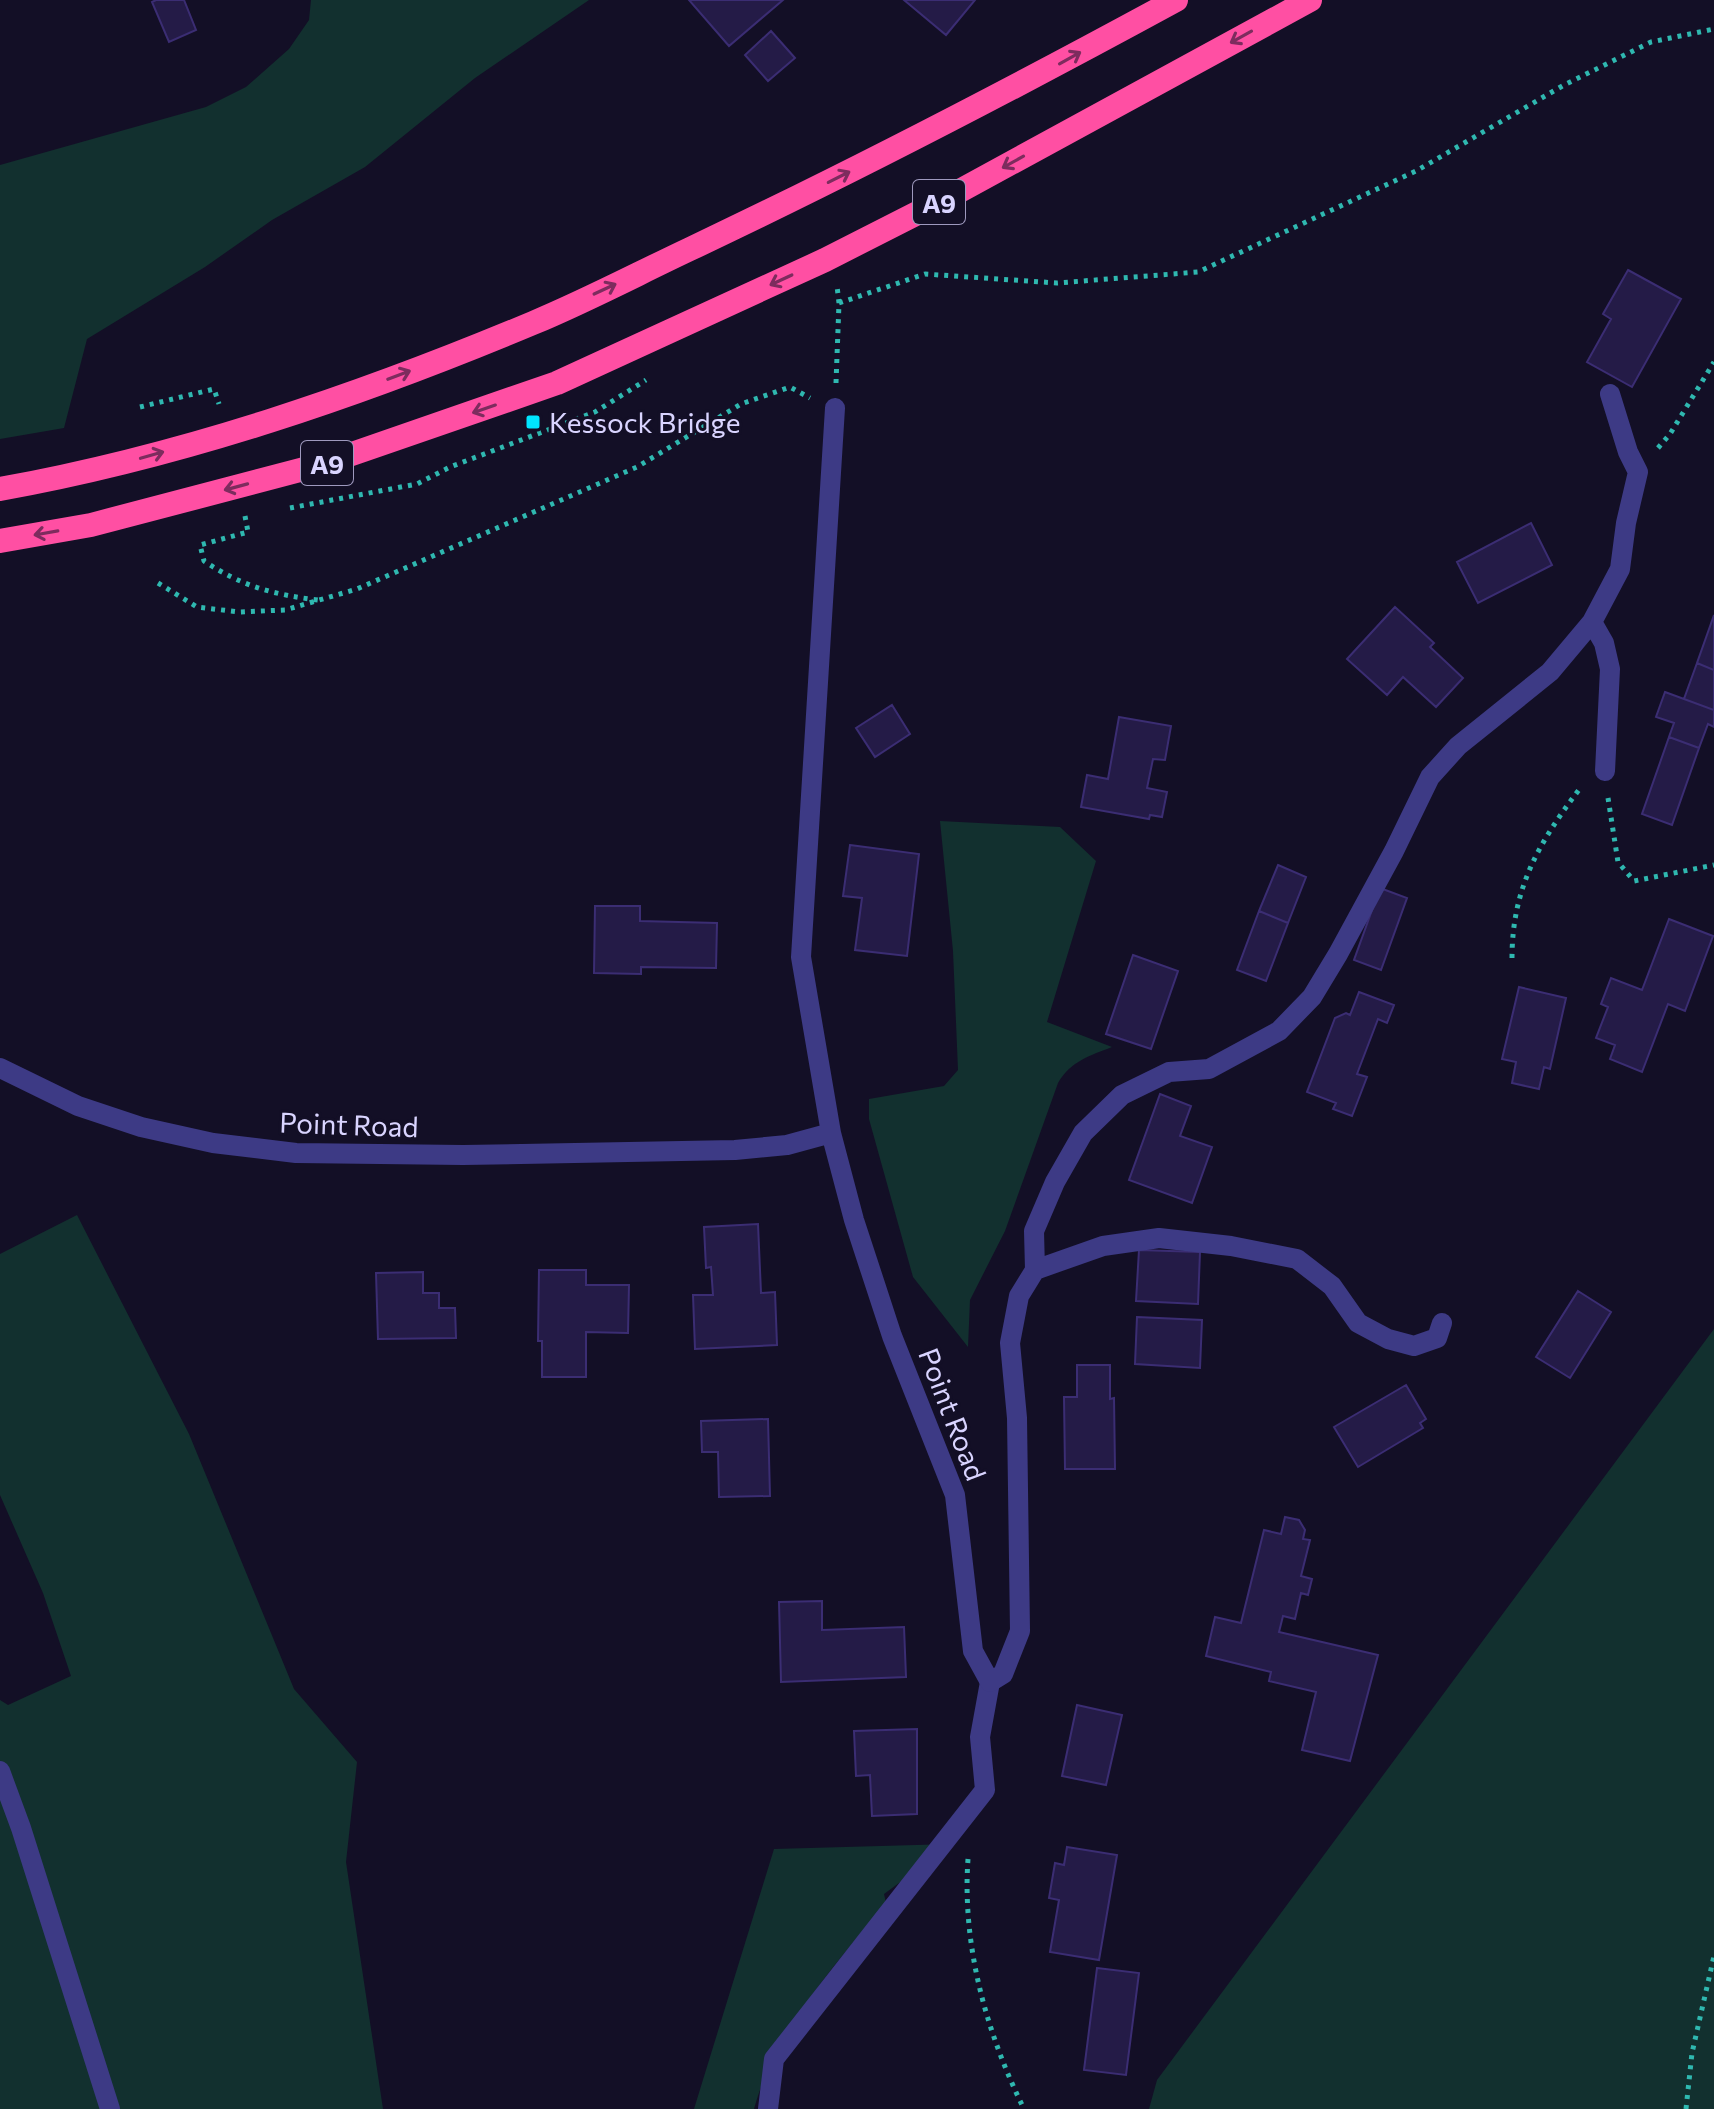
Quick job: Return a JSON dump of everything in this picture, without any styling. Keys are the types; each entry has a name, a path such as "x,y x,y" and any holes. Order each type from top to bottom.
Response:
{"highway":[{"name":"A9","path":"0,489 77,475 301,413 534,323 781,206 987,103 1176,0"},
{"name":"A9","path":"0,541 91,525 323,464 557,383 825,260 945,199 1310,0"}],"street":[{"path":"1442,1323 1437,1338 1414,1346 1388,1339 1358,1323 1332,1286 1297,1259 1231,1246 1159,1238 1103,1246 1035,1270 1034,1231 1055,1182 1083,1133 1122,1095 1169,1072 1209,1069 1279,1031 1312,997 1394,851 1430,777 1458,746 1550,672 1577,636 1592,622 1620,569 1626,523 1638,472 1628,452 1610,394"},
{"path":"831,1133 801,957 835,410"},
{"path":"1592,622 1604,643 1610,669 1605,771"},
{"name":"Point Road","path":"0,1068 78,1106 141,1127 213,1143 296,1153 463,1155 735,1150 787,1145 831,1133 854,1220 892,1336 955,1495 973,1651 990,1682 1003,1674 1020,1631 1017,1418 1010,1343 1019,1296 1035,1270"},
{"path":"768,2109 774,2059 985,1790 980,1737 990,1682"},
{"path":"0,1771 110,2109"}],"path":[{"path":"158,583 197,607 239,612 285,610 357,589 637,467 741,404 790,387 835,410 839,303 925,274 1057,283 1198,272 1416,171 1564,85 1651,42 1714,29"},
{"path":"1638,472 1670,434 1714,362"},
{"path":"140,407 214,389 219,404 232,401"},
{"path":"245,516 248,532 200,545 204,561 223,574 278,595 323,600"},
{"path":"1512,958 1512,933 1531,861 1580,788 1598,770 1605,771 1618,862 1634,881 1714,865"},
{"path":"968,1851 966,1891 978,1984 1002,2064 1024,2109"},
{"path":"1686,2109 1692,2053 1714,1956"}],"green space":[{"path":"311,0 589,0 475,78 365,167 272,220 205,267 87,339 64,428 0,439 0,165 206,107 246,87 289,49 309,20"},
{"path":"940,821 1060,827 1096,861 1047,1022 1112,1047 1075,1064 1058,1083 1005,1231 970,1300 968,1347 913,1277 869,1119 869,1099 944,1086 958,1070 953,951"},
{"path":"77,1215 189,1434 294,1689 357,1762 346,1862 383,2109 0,2109 0,1700 8,1705 71,1676 43,1593 0,1495 0,1254"},
{"path":"1714,1329 1714,2109 1149,2109 1157,2080"},
{"path":"952,1844 884,1894 886,1903 827,1975 792,2025 764,2080 754,2109 694,2109 774,1849"}],"building":[{"path":"184,0 196,30 169,42 152,2"},
{"path":"689,0 783,0 729,46"},
{"path":"904,0 975,0 946,35"},
{"path":"771,31 795,58 768,81 745,55"},
{"path":"1628,270 1681,299 1632,387 1587,362 1611,319 1603,314"},
{"path":"1531,523 1552,565 1478,603 1457,562"},
{"path":"1395,607 1434,643 1430,647 1463,678 1436,707 1403,677 1387,695 1347,659"},
{"path":"1714,615 1714,670 1697,663"},
{"path":"1697,663 1714,670 1714,710 1684,699"},
{"path":"1665,692 1714,710 1714,727 1708,724 1699,748 1669,737 1674,723 1656,717"},
{"path":"892,705 910,734 875,757 856,728"},
{"path":"1119,717 1171,726 1165,760 1153,759 1147,788 1167,792 1162,817 1150,815 1149,819 1081,807 1087,775 1108,779"},
{"path":"1669,737 1699,748 1672,825 1642,814"},
{"path":"850,845 919,854 907,956 855,950 862,898 843,896"},
{"path":"1278,865 1306,877 1288,923 1259,911"},
{"path":"1380,888 1407,898 1381,970 1354,960"},
{"path":"595,906 640,906 640,921 717,923 716,968 641,967 641,974 594,973"},
{"path":"1259,911 1288,923 1266,981 1237,970"},
{"path":"1669,919 1713,936 1685,1011 1668,1004 1642,1072 1610,1059 1615,1045 1596,1038 1608,1007 1601,1004 1611,978 1642,990"},
{"path":"1133,955 1178,971 1151,1049 1106,1034"},
{"path":"1519,987 1566,998 1550,1069 1544,1067 1539,1089 1512,1083 1516,1062 1502,1059"},
{"path":"1359,992 1394,1005 1387,1023 1378,1019 1357,1074 1367,1077 1352,1116 1333,1109 1336,1103 1307,1092 1335,1018 1346,1013 1350,1015"},
{"path":"1160,1094 1191,1106 1180,1136 1212,1147 1192,1203 1129,1180"},
{"path":"758,1224 761,1293 775,1292 777,1345 695,1349 693,1295 713,1295 711,1267 706,1268 704,1227"},
{"path":"1139,1250 1200,1252 1198,1304 1136,1301"},
{"path":"539,1270 586,1270 586,1285 629,1285 628,1333 586,1332 586,1377 542,1377 542,1341 538,1341"},
{"path":"423,1272 423,1293 439,1293 439,1308 455,1308 456,1338 378,1339 376,1273"},
{"path":"1578,1291 1611,1312 1570,1378 1536,1357"},
{"path":"1137,1317 1202,1320 1200,1368 1135,1364"},
{"path":"1077,1365 1110,1365 1110,1399 1114,1398 1115,1469 1065,1469 1064,1397 1077,1397"},
{"path":"1406,1385 1426,1419 1420,1423 1423,1428 1358,1467 1334,1427"},
{"path":"768,1419 770,1496 719,1497 718,1452 702,1452 701,1421"},
{"path":"1285,1517 1299,1520 1305,1530 1303,1539 1310,1540 1301,1576 1312,1579 1308,1595 1301,1593 1295,1619 1283,1616 1279,1632 1378,1655 1350,1761 1302,1750 1316,1692 1269,1681 1271,1672 1206,1656 1215,1617 1241,1623 1264,1530 1281,1534"},
{"path":"822,1601 822,1630 904,1627 906,1677 781,1682 779,1602"},
{"path":"1077,1705 1122,1715 1106,1785 1062,1776"},
{"path":"917,1729 917,1814 872,1816 870,1775 856,1776 854,1731"},
{"path":"1067,1847 1117,1855 1099,1960 1050,1952 1059,1900 1049,1898 1055,1863 1064,1865"},
{"path":"1097,1968 1139,1973 1126,2075 1084,2070"}],"place":[{"name":"Kessock Bridge","path":"533,422"}]}
